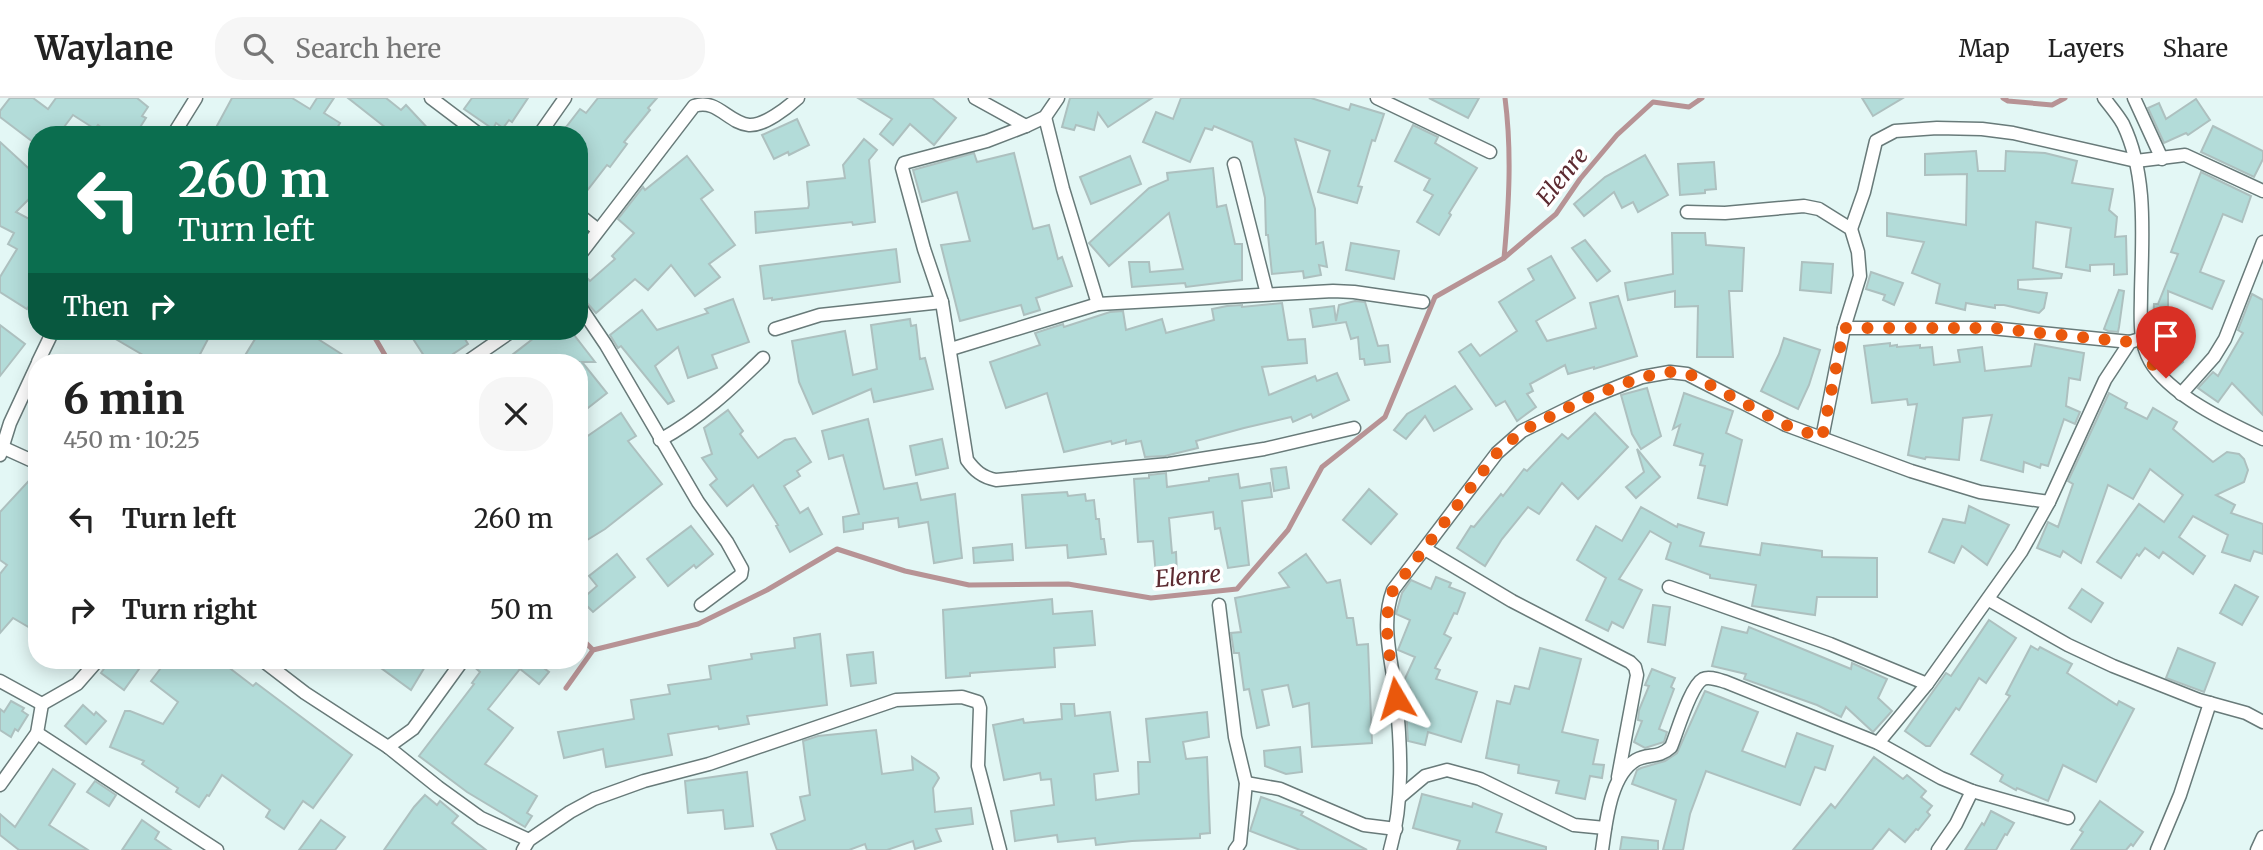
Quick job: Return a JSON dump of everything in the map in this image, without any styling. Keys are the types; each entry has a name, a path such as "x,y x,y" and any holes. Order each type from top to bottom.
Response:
{"street":[{"path":"179,126 196,98"},
{"path":"431,98 468,126"},
{"path":"546,126 565,98"},
{"path":"588,244 694,107 702,103 710,104 745,124 752,125 762,122 797,98"},
{"path":"975,98 1026,126"},
{"path":"1058,98 1045,117 1026,126 988,141 904,163 902,169 942,302 967,460 973,469 984,477 996,480 1169,464 1264,449 1354,428"},
{"path":"1377,98 1490,152"},
{"path":"1878,743 1927,684 2021,552 2049,502 2105,380 2135,341 2141,190 2136,161 2122,122 2104,98"},
{"path":"2134,98 2162,159"},
{"path":"1045,117 1063,189 1098,304"},
{"path":"1822,438 1844,328 1860,276 1858,252 1851,229 1864,192 1876,141 1884,134 1937,128 1992,131 2136,161 2185,155 2263,191"},
{"path":"1234,164 1267,294"},
{"path":"1687,212 1725,213 1804,206 1819,209 1851,229"},
{"path":"588,222 598,230"},
{"path":"2181,394 2214,358 2225,339 2263,242"},
{"path":"951,349 1098,304 1354,292 1423,302"},
{"path":"775,329 820,315 942,302"},
{"path":"588,318 698,502 727,542 742,569 741,575 701,605"},
{"path":"1844,328 1991,328 2135,341 2151,363 2181,394 2225,421 2263,439"},
{"path":"479,354 499,340"},
{"path":"660,440 688,425 716,403 763,358"},
{"path":"1390,850 1400,797 1396,698 1386,620 1387,605 1393,590 1497,453 1522,431 1587,398 1642,377 1670,372 1687,373 1786,425 1911,471 1980,492 2049,502"},
{"path":"28,384 10,423 2,452 28,460"},
{"path":"1425,549 1512,601 1635,667 1637,675 1602,850"},
{"path":"1669,587 1830,644 1927,684"},
{"path":"1989,600 2068,645 2113,666 2210,703 2246,713 2263,722"},
{"path":"1219,605 1235,737 1246,783 1240,843 1235,850"},
{"path":"42,704 77,684 90,669"},
{"path":"274,669 305,693 388,747 481,818 526,845 570,812 594,799 644,781 709,764 897,700 962,697 978,702 980,708 978,766 1000,850"},
{"path":"388,747 413,729 456,669"},
{"path":"1618,779 1637,759 1657,756 1671,747 1691,697 1705,678 1726,682 1878,743 1941,778 1972,791 2068,818"},
{"path":"0,681 42,704"},
{"path":"2157,850 2210,703"},
{"path":"0,785 37,733 42,704"},
{"path":"37,733 217,850"},
{"path":"1400,797 1425,775 1447,770 1480,779 1574,825 1605,828"},
{"path":"1246,783 1280,789 1364,825 1396,829"},
{"path":"1938,850 1956,824 1972,791"},
{"path":"2257,850 2263,837"}],"building":[{"path":"10,98 33,98 48,109 56,98 137,98 148,107 142,116 146,118 141,126 90,126 73,115 65,126 28,126 28,138 0,117 0,111"},
{"path":"232,98 292,98 310,109 317,98 334,98 324,113 340,123 338,126 217,126"},
{"path":"348,98 386,98 401,110 406,105 426,126 384,126"},
{"path":"472,98 528,98 512,122 509,120 504,126 496,123 494,126 489,126 464,109"},
{"path":"598,98 657,98 624,142 627,144 610,167 607,165 588,189 588,126 567,126 580,109 586,113"},
{"path":"858,98 932,98 956,118 934,145 910,124 893,145 880,134 892,119"},
{"path":"1070,98 1152,98 1108,127 1098,113 1094,130 1076,125 1074,130 1062,127"},
{"path":"1181,98 1311,98 1349,110 1351,104 1384,114 1375,141 1372,140 1358,186 1362,187 1357,203 1318,192 1330,151 1295,139 1315,209 1316,244 1323,242 1327,267 1319,265 1321,275 1304,278 1303,271 1272,274 1266,235 1265,198 1252,142 1214,126 1212,130 1205,128 1190,162 1143,142 1156,112 1173,119"},
{"path":"1429,98 1479,98 1468,118"},
{"path":"1862,98 1903,98 1873,116"},
{"path":"2196,99 2210,120 2188,135 2186,133 2164,143 2148,108 2159,103 2166,119"},
{"path":"797,119 809,145 774,159 762,135"},
{"path":"1413,125 1438,137 1435,143 1477,168 1449,213 1451,215 1439,235 1417,222 1433,195 1424,190 1430,179 1395,161"},
{"path":"2213,126 2263,151 2263,159 2254,177 2201,152"},
{"path":"864,139 877,150 869,160 875,222 853,225 852,222 756,233 755,212 808,208 807,182 845,178 843,165"},
{"path":"0,142 28,168 28,200 16,212 28,218 27,309 0,292 0,277 17,249 8,244 14,233 0,226"},
{"path":"1976,151 1978,171 2005,171 2006,151 2045,153 2077,161 2072,183 2113,189 2109,210 2117,217 2115,237 2126,236 2127,274 2114,275 2114,264 2090,265 2090,271 2066,267 2071,228 2036,222 2033,268 2062,274 2061,278 2018,280 2018,289 2047,293 2044,308 2039,313 2004,305 1995,305 1995,308 1966,303 1965,310 1936,303 1940,284 1912,273 1924,242 1887,236 1887,213 1966,225 1967,174 1925,175 1925,154"},
{"path":"974,153 977,162 1014,153 1033,229 1049,225 1058,259 1062,257 1072,286 1036,298 1040,310 1024,315 1021,305 960,321 941,245 970,241 957,192 922,202 913,170"},
{"path":"1645,155 1668,195 1638,212 1633,202 1622,208 1614,192 1584,216 1574,204 1605,177"},
{"path":"687,156 713,190 701,199 735,245 709,264 720,277 695,296 671,265 648,290 635,279 596,313 588,304 588,279 590,281 615,259 612,256 634,233 618,219 643,187 645,190"},
{"path":"1130,156 1141,184 1091,204 1080,177"},
{"path":"1714,162 1716,189 1705,190 1705,193 1680,195 1678,164"},
{"path":"1213,168 1217,207 1226,205 1235,244 1242,244 1242,280 1186,287 1185,283 1132,287 1129,262 1149,262 1150,272 1183,269 1169,213 1109,266 1089,243 1149,188 1168,180 1167,173"},
{"path":"2201,172 2251,196 2242,222 2223,214 2200,272 2224,281 2212,309 2168,291 2168,337 2183,362 2173,370 2152,340 2154,304 2158,304 2178,254 2171,252"},
{"path":"1672,233 1705,233 1706,245 1744,248 1742,291 1729,291 1733,357 1697,357 1698,306 1675,307 1675,291 1628,300 1625,283 1673,274"},
{"path":"1585,240 1610,271 1597,281 1572,248"},
{"path":"1351,243 1399,251 1394,279 1346,270"},
{"path":"896,249 900,282 764,299 760,266"},
{"path":"1551,256 1575,298 1536,321 1547,341 1596,328 1590,303 1618,296 1637,356 1568,374 1565,365 1530,384 1533,391 1527,394 1536,407 1517,421 1505,401 1496,406 1459,352 1471,344 1480,356 1517,331 1499,302 1534,280 1528,269"},
{"path":"1802,262 1833,264 1831,293 1800,290"},
{"path":"1871,272 1903,283 1894,305 1883,300 1885,295 1866,289"},
{"path":"2119,290 2124,291 2118,332 2108,331 2104,329"},
{"path":"2252,294 2263,300 2263,415 2232,383 2218,402 2198,388 2213,372 2218,376 2243,333 2238,330"},
{"path":"733,299 749,342 712,355 717,368 688,378 678,347 655,366 674,401 668,404 621,346 618,348 610,335 642,310 657,330 708,313 705,309"},
{"path":"1355,301 1365,302 1378,346 1388,345 1390,362 1365,365 1364,359 1360,359 1358,337 1351,339 1346,322 1313,327 1310,309 1334,306 1336,321 1339,305"},
{"path":"1282,303 1288,340 1305,339 1307,363 1262,367 1269,395 1315,376 1317,381 1337,373 1349,400 1313,418 1311,414 1293,422 1291,417 1244,428 1196,441 1198,448 1165,456 1145,457 1141,441 1126,444 1126,440 1064,452 1047,393 1006,408 990,362 1040,345 1035,333 1110,312 1123,311 1126,330 1162,319 1166,333 1214,320 1212,309"},
{"path":"910,319 911,326 916,325 920,359 925,358 933,389 874,402 871,389 813,414 799,382 792,341 845,331 853,375 877,369 871,325"},
{"path":"0,325 25,344 0,376"},
{"path":"1784,338 1820,350 1798,409 1761,391"},
{"path":"117,340 207,340 200,354 141,354"},
{"path":"254,340 319,340 341,354 246,354"},
{"path":"414,340 466,340 468,344 453,354 423,354"},
{"path":"531,340 578,340 595,362 588,362 588,354 513,354"},
{"path":"1890,343 1890,346 1897,347 1932,347 1934,365 1960,362 1958,350 1982,347 1985,371 2031,366 2035,344 2084,353 2080,380 2069,378 2066,406 2080,412 2075,424 2064,419 2048,466 2041,464 2040,468 2024,462 2023,472 1981,460 1992,415 1963,418 1959,460 1925,459 1908,455 1917,404 1908,405 1907,399 1872,403 1864,346"},
{"path":"588,369 607,393 588,408"},
{"path":"1455,386 1472,409 1434,431 1425,416 1406,439 1394,430 1407,414"},
{"path":"1647,388 1661,436 1641,449 1632,434 1621,395"},
{"path":"1684,393 1733,411 1726,433 1742,440 1727,505 1698,498 1705,466 1700,465 1703,454 1674,445 1680,425 1673,429"},
{"path":"2109,393 2127,403 2125,408 2147,419 2153,408 2177,422 2173,429 2213,462 2227,452 2239,454 2244,459 2248,470 2244,482 2216,495 2235,505 2231,513 2263,524 2263,554 2254,551 2250,561 2222,552 2228,535 2193,516 2179,537 2205,556 2193,574 2163,552 2159,558 2145,548 2139,556 2137,554 2121,578 2097,562 2139,504 2164,522 2183,495 2150,469 2133,499 2108,485 2081,563 2063,551 2060,557 2037,548 2048,522 2058,527 2073,484 2068,481"},
{"path":"728,410 743,431 740,434 758,458 785,440 795,438 811,462 797,471 800,476 784,486 800,513 808,508 822,534 790,552 776,526 778,525 753,485 727,506 710,485 717,479 702,458 712,454 704,428"},
{"path":"621,413 636,436 628,441 662,484 588,539 588,436"},
{"path":"1595,413 1628,447 1578,499 1562,483 1539,514 1528,507 1502,539 1485,566 1457,548 1471,526 1474,527 1501,494 1503,496 1524,469 1527,471 1562,434 1568,439"},
{"path":"868,419 884,489 917,483 921,500 955,494 962,558 934,563 928,522 899,527 898,518 863,523 863,529 844,532 843,517 859,514 843,455 829,459 822,431"},
{"path":"942,439 948,468 916,475 910,446"},
{"path":"1637,449 1660,477 1636,498 1626,487 1644,472"},
{"path":"1286,467 1289,488 1274,491 1271,469"},
{"path":"1166,473 1167,487 1238,474 1240,488 1270,483 1272,497 1242,501 1249,565 1228,568 1220,528 1215,529 1213,512 1169,518 1172,553 1176,552 1177,575 1156,576 1153,541 1138,542 1134,479"},
{"path":"28,482 28,627 13,618 0,633 0,574 7,565 0,560 0,512"},
{"path":"1369,489 1397,514 1371,544 1343,520"},
{"path":"1067,492 1068,496 1085,494 1086,501 1094,500 1096,519 1099,519 1106,554 1068,558 1067,545 1026,548 1022,495"},
{"path":"1969,506 2009,525 1987,565 1962,546 1954,563 1929,552 1943,519 1965,523"},
{"path":"1641,507 1677,527 1678,524 1704,533 1700,546 1760,555 1762,543 1822,551 1822,557 1877,558 1877,597 1817,597 1815,615 1752,606 1756,585 1710,578 1710,575 1666,559 1671,543 1650,531 1619,579 1642,590 1623,628 1612,622 1608,631 1586,620 1606,578 1577,560 1596,526 1622,541"},
{"path":"691,526 713,554 668,586 647,559"},
{"path":"1012,544 1013,560 974,563 973,548"},
{"path":"617,554 635,577 593,612 588,607 588,594 597,586 589,576"},
{"path":"1306,554 1327,583 1340,580 1347,618 1353,618 1357,645 1368,644 1372,743 1312,747 1309,703 1293,707 1288,685 1262,690 1269,725 1257,728 1249,689 1244,690 1239,653 1234,653 1231,633 1241,632 1235,598 1289,587 1279,573"},
{"path":"1436,577 1451,583 1449,587 1465,593 1457,614 1454,613 1444,634 1451,638 1435,668 1440,670 1436,679 1477,692 1461,742 1428,732 1425,745 1408,741 1406,708 1410,688 1403,683 1415,657 1398,650 1410,620 1396,614 1402,593 1411,580 1431,589"},
{"path":"2235,585 2258,597 2242,625 2220,613"},
{"path":"2082,589 2103,603 2091,622 2069,608"},
{"path":"1052,599 1053,614 1092,611 1095,645 1054,648 1055,667 970,673 970,676 946,678 943,610"},
{"path":"1653,605 1670,607 1665,645 1648,642"},
{"path":"1989,620 2016,638 1986,683 1979,678 1959,710 1956,708 1930,746 1926,746 1905,731 1946,673 1951,676"},
{"path":"1722,627 1747,633 1749,627 1851,669 1852,663 1887,679 1878,698 1892,711 1873,732 1846,707 1841,717 1817,705 1744,679 1746,674 1712,666"},
{"path":"820,634 827,705 747,716 749,724 668,734 672,755 606,767 603,749 564,758 558,732 634,719 631,700 670,694 668,685 711,679 709,666 752,659 751,654 795,648 794,638"},
{"path":"2031,646 2038,650 2040,647 2072,664 2067,673 2117,705 2119,701 2134,709 2096,782 2063,765 2048,801 2017,788 2016,790 2000,781 2003,775 1971,754 2010,696 2006,694"},
{"path":"1540,648 1581,659 1562,732 1598,740 1593,764 1604,765 1602,778 1590,776 1585,799 1556,793 1559,781 1518,773 1519,765 1486,758 1497,701 1510,704 1515,686 1529,689"},
{"path":"2178,648 2215,663 2204,692 2166,678"},
{"path":"873,652 876,683 851,686 847,655"},
{"path":"104,669 139,669 124,690 101,673"},
{"path":"160,669 231,669 253,686 256,683 352,755 313,808 303,801 284,829 266,817 270,810 222,775 199,807 176,792 178,788 142,764 144,761 110,747 125,711 163,724 178,702 151,681"},
{"path":"382,669 424,669 411,690"},
{"path":"477,669 520,669 488,709 513,728 485,764 537,796 527,813 532,816 525,827 467,792 419,756 474,684 472,683 480,672"},
{"path":"520,669 545,669 549,672 539,684"},
{"path":"1652,669 1675,678 1671,687 1674,689 1659,729 1667,732 1664,742 1645,748 1634,742 1642,721 1638,720 1639,710 1649,686 1645,685"},
{"path":"1705,691 1758,712 1742,751 1785,767 1797,733 1833,746 1825,770 1815,767 1800,805 1706,771 1690,814 1683,850 1663,850 1676,800 1632,784 1637,770 1665,761 1677,753"},
{"path":"11,701 24,708 22,711 28,715 11,737 0,730 0,709 4,712"},
{"path":"1061,704 1074,704 1075,716 1110,712 1118,771 1094,774 1096,800 1139,794 1138,762 1150,762 1146,719 1207,712 1209,737 1183,742 1186,759 1207,757 1210,833 1200,834 1200,838 1096,845 1095,838 1058,842 1057,835 1015,841 1011,811 1054,805 1051,779 1041,780 1040,773 1004,780 993,725 1023,719 1024,723 1062,719"},
{"path":"83,705 106,721 86,744 65,726"},
{"path":"876,730 882,774 913,770 912,757 936,773 939,778 933,788 935,812 971,808 973,824 936,829 941,841 915,849 913,841 887,850 867,850 865,844 849,850 777,850 771,834 805,820 800,797 810,795 803,741 818,736"},
{"path":"1300,747 1302,772 1286,774 1265,766 1264,751"},
{"path":"1874,757 1903,779 1907,775 1926,791 1921,797 1932,806 1927,812 1930,815 1918,830 1905,842 1889,829 1872,850 1793,850 1831,804 1835,808"},
{"path":"53,769 75,784 49,825 88,850 19,850 0,835 0,814 15,827"},
{"path":"747,772 753,826 725,829 723,810 688,813 685,781"},
{"path":"95,781 116,795 109,806 87,792"},
{"path":"1422,794 1472,807 1473,803 1502,814 1496,832 1546,847 1546,850 1457,850 1460,841 1413,828"},
{"path":"425,795 437,805 440,801 458,816 452,823 486,850 384,850"},
{"path":"1261,797 1303,812 1301,815 1367,850 1300,850 1250,831"},
{"path":"2100,801 2143,832 2133,846 2131,844 2126,850 2071,850 2083,832 2080,830"},
{"path":"1991,811 2014,823 2007,835 2005,834 1996,850 1965,850 1982,823 1984,825"},
{"path":"142,820 159,832 155,839 171,850 122,850"},
{"path":"321,820 345,837 335,850 299,850"},
{"path":"1622,837 1658,841 1658,850 1620,850"}],"waterway":[{"path":"1504,258 1509,178 1505,98"},
{"name":"Elenre","path":"588,657 593,650 698,624 767,590 837,549 905,571 969,585 1068,584 1151,598 1237,589 1288,530 1322,467 1385,417 1435,297 1504,258 1556,214 1580,179 1617,135 1653,102 1689,107 1702,98"},
{"name":"Elenre","path":"2003,98 2008,101 2052,105 2065,98"},
{"path":"376,340 384,354"},
{"path":"588,645 593,650"},
{"name":"Elenre","path":"566,688 580,669"}],"route":[{"path":"1396,698 1386,620 1387,605 1393,590 1497,453 1522,431 1587,398 1642,377 1670,372 1687,373 1786,425 1822,438 1844,328 1991,328 2130,342 2140,339 2151,363 2166,378"}]}
